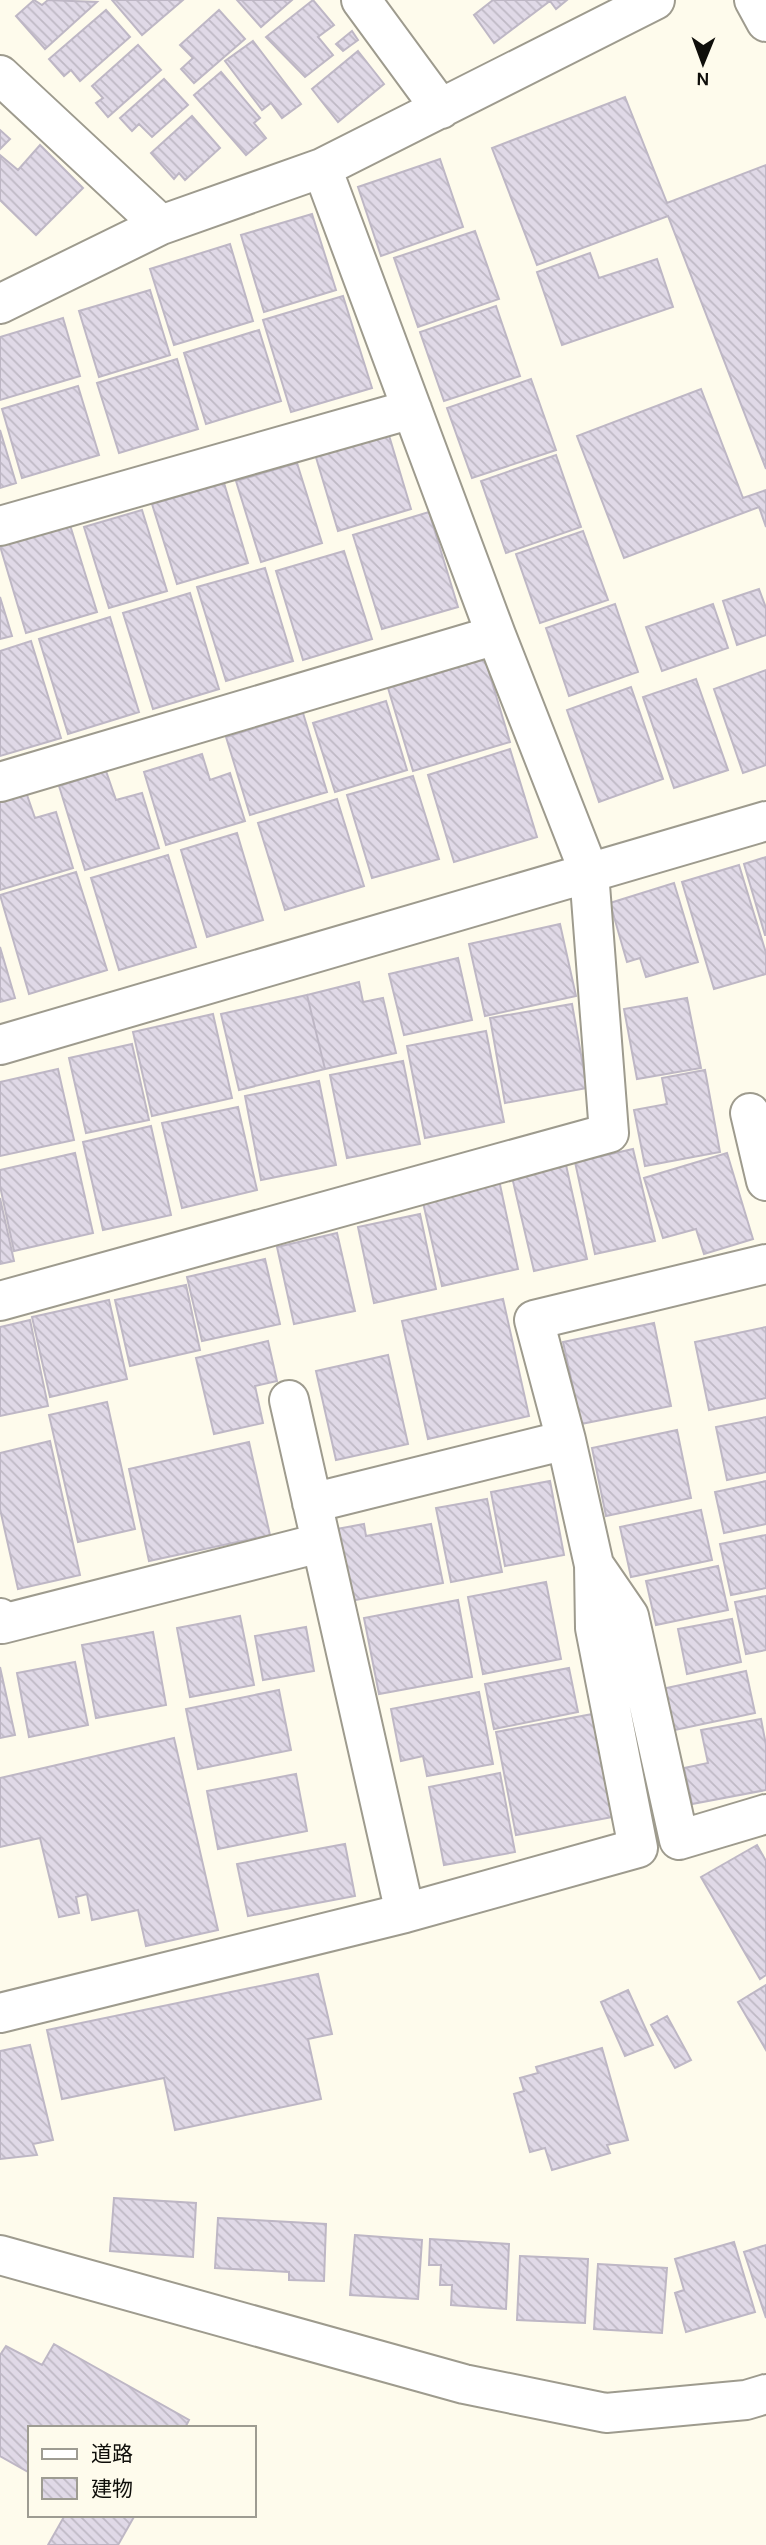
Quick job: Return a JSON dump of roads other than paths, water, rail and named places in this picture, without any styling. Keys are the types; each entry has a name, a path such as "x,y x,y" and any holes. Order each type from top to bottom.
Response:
{"street":[{"path":"361,0 441,109"},
{"path":"0,304 161,225 322,168 655,0"},
{"path":"754,0 766,22"},
{"path":"0,75 161,225"},
{"path":"0,1301 609,1133 589,872 496,635 322,168"},
{"path":"0,527 412,409"},
{"path":"0,782 496,635"},
{"path":"0,1045 766,821"},
{"path":"750,1113 766,1181"},
{"path":"0,2013 405,1913 638,1848 595,1628 594,1565 566,1440 534,1320 766,1264"},
{"path":"289,1400 405,1913"},
{"path":"312,1503 566,1440"},
{"path":"0,1618 2,1624 320,1543"},
{"path":"594,1565 629,1616 679,1840 766,1814"},
{"path":"0,2255 464,2384 606,2413 746,2400 766,2394"}]}
